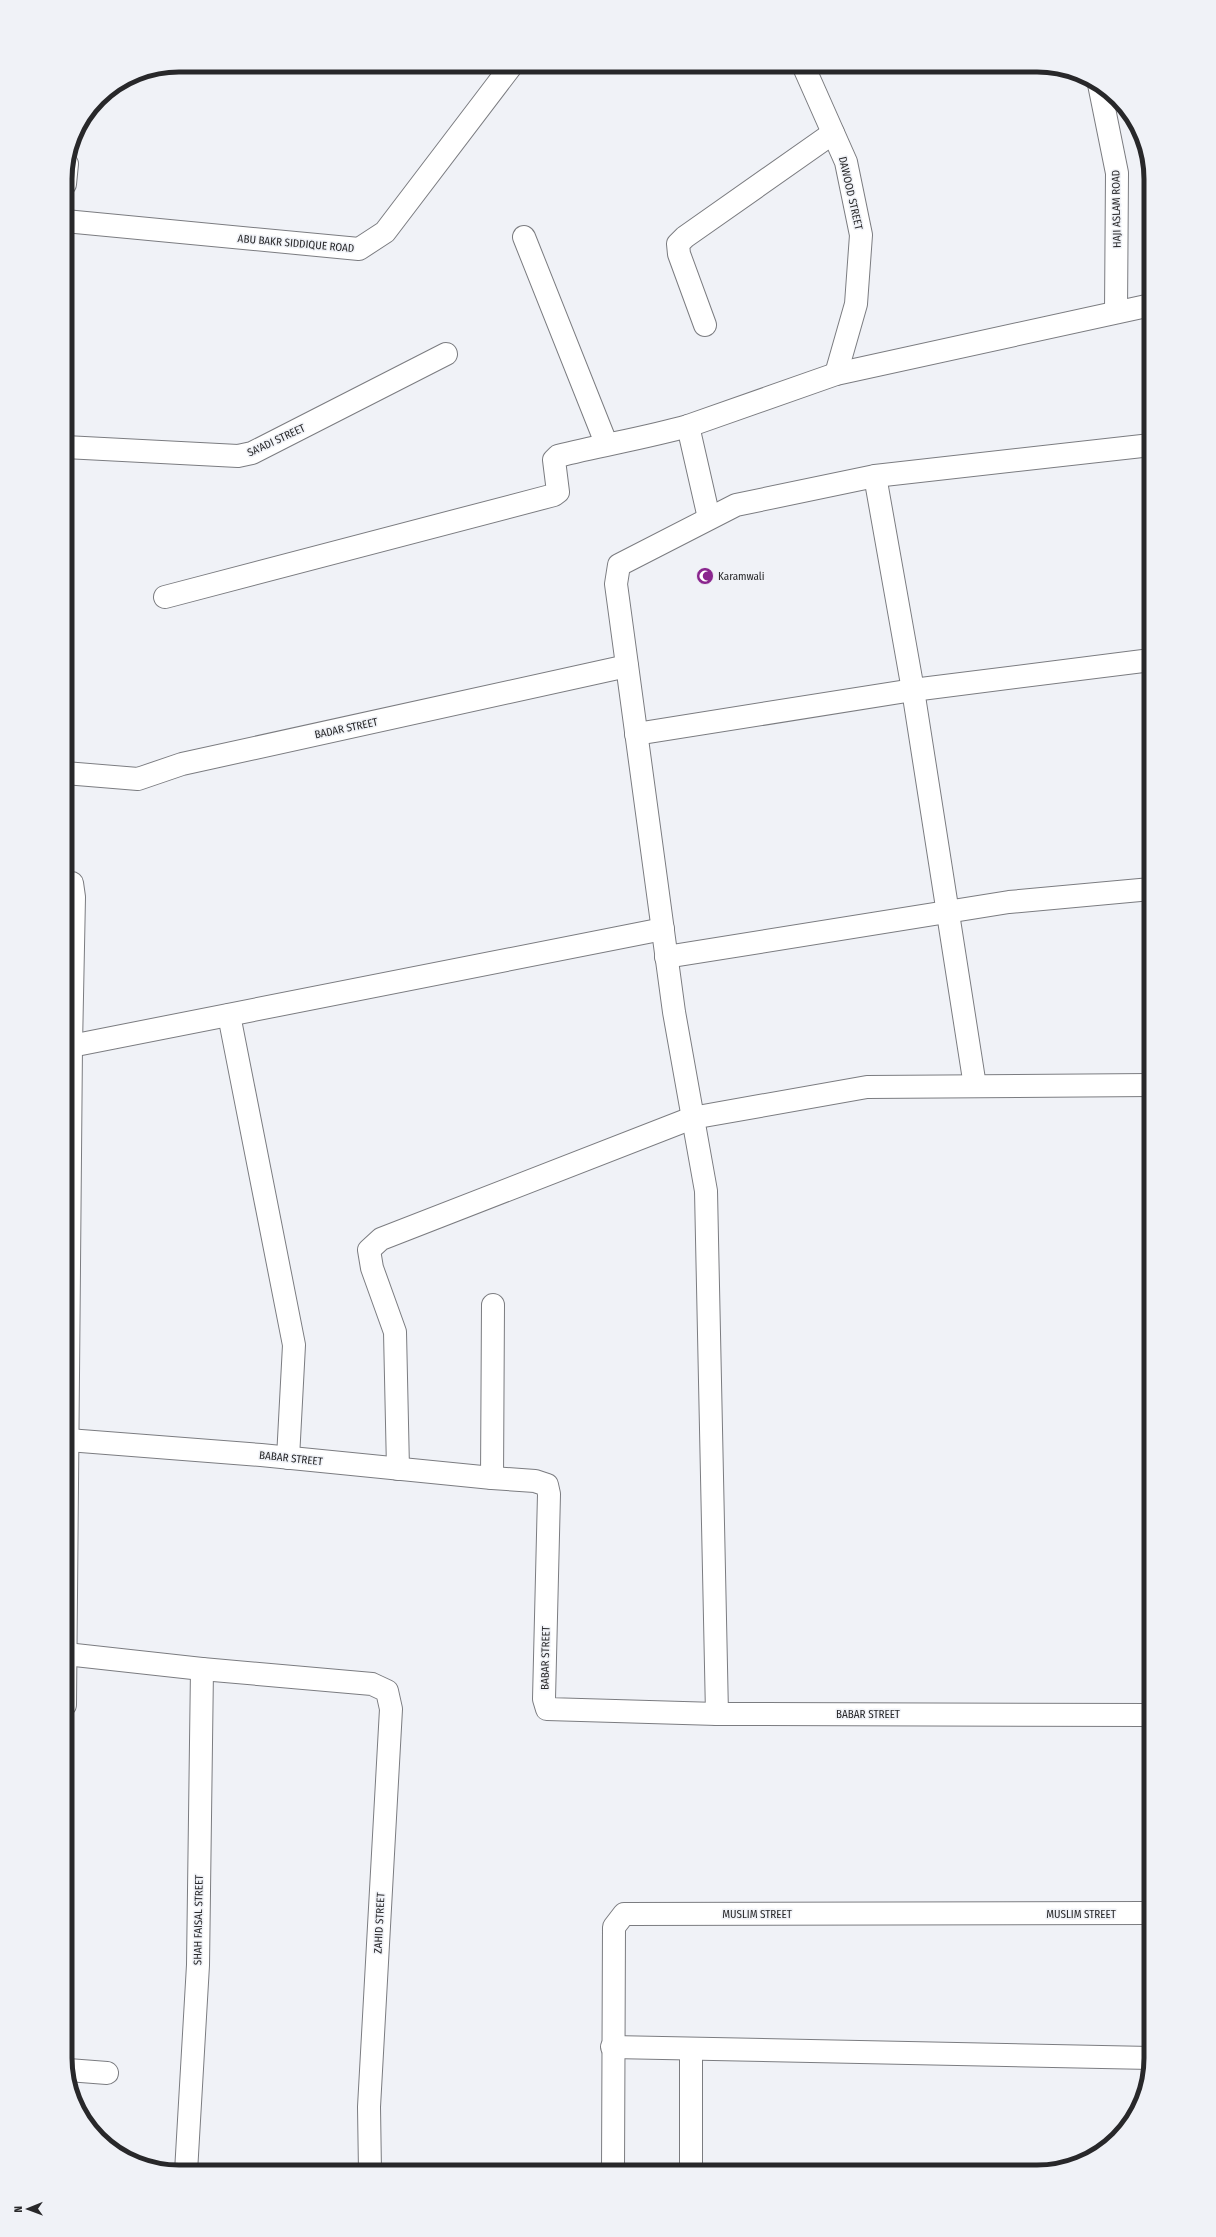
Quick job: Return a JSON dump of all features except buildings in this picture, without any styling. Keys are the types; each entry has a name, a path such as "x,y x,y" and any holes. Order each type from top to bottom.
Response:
{"street":[{"name":"ABU BAKR SIDDIQUE ROAD","path":"72,222 359,249 385,232 507,72"},
{"name":"DAWOOD STREET","path":"806,72 846,162 861,235 856,304 836,374"},
{"name":"HAJI ASLAM ROAD","path":"1101,94 1117,173 1116,312"},
{"path":"704,325 679,254 678,244 685,237 833,132"},
{"path":"524,237 606,443"},
{"path":"165,597 554,495 558,492 554,460 558,456 606,443 648,437 688,426 836,374 1144,306"},
{"name":"SA'ADI STREET","path":"72,447 238,456 252,454 446,354"},
{"path":"688,426 709,518"},
{"path":"717,1714 706,1191 692,1118 666,957 616,584 619,565 736,505 875,476 1144,446"},
{"path":"875,476 913,690 946,912 975,1086"},
{"path":"636,734 913,690 1144,661"},
{"name":"BADAR STREET","path":"72,774 138,779 182,764 627,666"},
{"path":"72,883 74,897 72,996"},
{"path":"666,957 1008,902 1144,890"},
{"path":"72,1046 663,929"},
{"path":"229,1015 294,1345 288,1458"},
{"path":"398,1469 395,1332 372,1268 369,1250 380,1239 692,1118 867,1088 1144,1085"},
{"path":"492,1478 494,1305"},
{"name":"BABAR STREET","path":"72,1440 288,1458 492,1478 535,1480 547,1485 549,1494 544,1699 547,1709 717,1714 1144,1715"},
{"path":"72,1655 202,1669"},
{"name":"ZAHID STREET","path":"202,1669 372,1684 387,1691 391,1708 369,2108 370,2165"},
{"name":"SHAH FAISAL STREET","path":"186,2165 198,1965 202,1669"},
{"name":"MUSLIM STREET","path":"613,2165 612,2048 614,1927 624,1914 1144,1913"},
{"path":"612,2048 1144,2058"},
{"path":"691,2049 691,2165"},
{"path":"73,2070 107,2073"}],"place":[{"name":"Karamwali","path":"705,576"}]}
